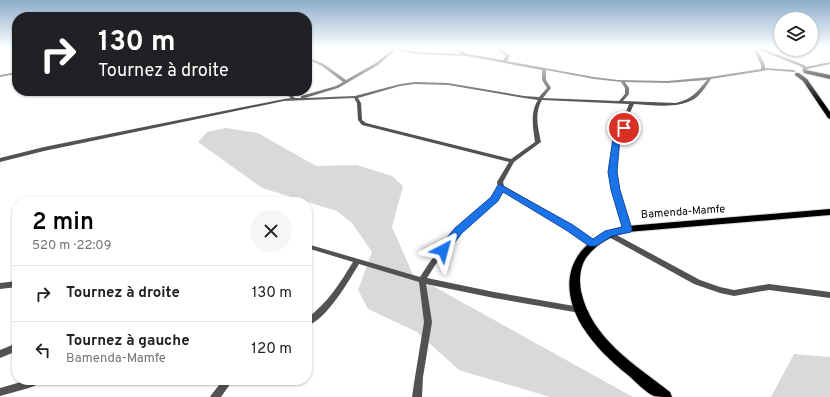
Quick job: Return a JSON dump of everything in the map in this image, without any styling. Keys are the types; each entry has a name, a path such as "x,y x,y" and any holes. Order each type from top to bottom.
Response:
{"highway":[{"path":"803,73 830,77"},
{"path":"803,73 830,117"},
{"name":"Bamenda-Mamfe","path":"666,397 631,371 613,355 598,338 580,310 575,292 575,270 579,260 593,244 609,234 628,229 830,212"}],"street":[{"path":"326,67 345,82"},
{"path":"312,94 337,87 373,67"},
{"path":"530,67 623,82 667,82 776,69 803,73 820,67"},
{"path":"803,67 803,73"},
{"path":"417,397 428,322 422,280 458,231 495,199 501,187 500,182 512,161 538,142 534,123 540,99 549,88 544,80 544,69"},
{"path":"0,76 12,74"},
{"path":"0,160 44,149 293,98 336,99 355,97 405,84 424,82 455,85 540,99 661,104 686,102 699,94 710,78"},
{"path":"620,102 627,94 627,88 623,82"},
{"path":"300,98 307,96"},
{"path":"355,97 359,103 360,120 364,124 512,161"},
{"path":"628,229 616,190 613,172 616,138 624,128 626,117 632,103"},
{"path":"501,187 570,227 593,244"},
{"path":"609,234 697,282 720,290 734,293 769,287 830,295"},
{"path":"312,248 422,280 494,295 580,310"},
{"path":"312,319 318,315 343,284 357,261"},
{"path":"0,286 12,285"},
{"path":"0,354 12,349"},
{"path":"0,392 25,385"},
{"path":"215,397 225,385"}],"shaded area":[{"path":"226,128 258,133 316,166 357,165 392,176 403,186 392,227 414,277 422,280 633,397 550,397 459,370 417,332 368,309 358,290 372,252 352,223 337,211 312,203 312,197 291,197 262,188 198,142 207,132"},
{"path":"794,354 830,357 830,397 771,397"}],"route":[{"path":"443,250 458,231 495,199 501,187 570,227 593,244 609,234 619,230 628,229 625,225 613,172 613,163 616,153 616,138 624,128"}]}
